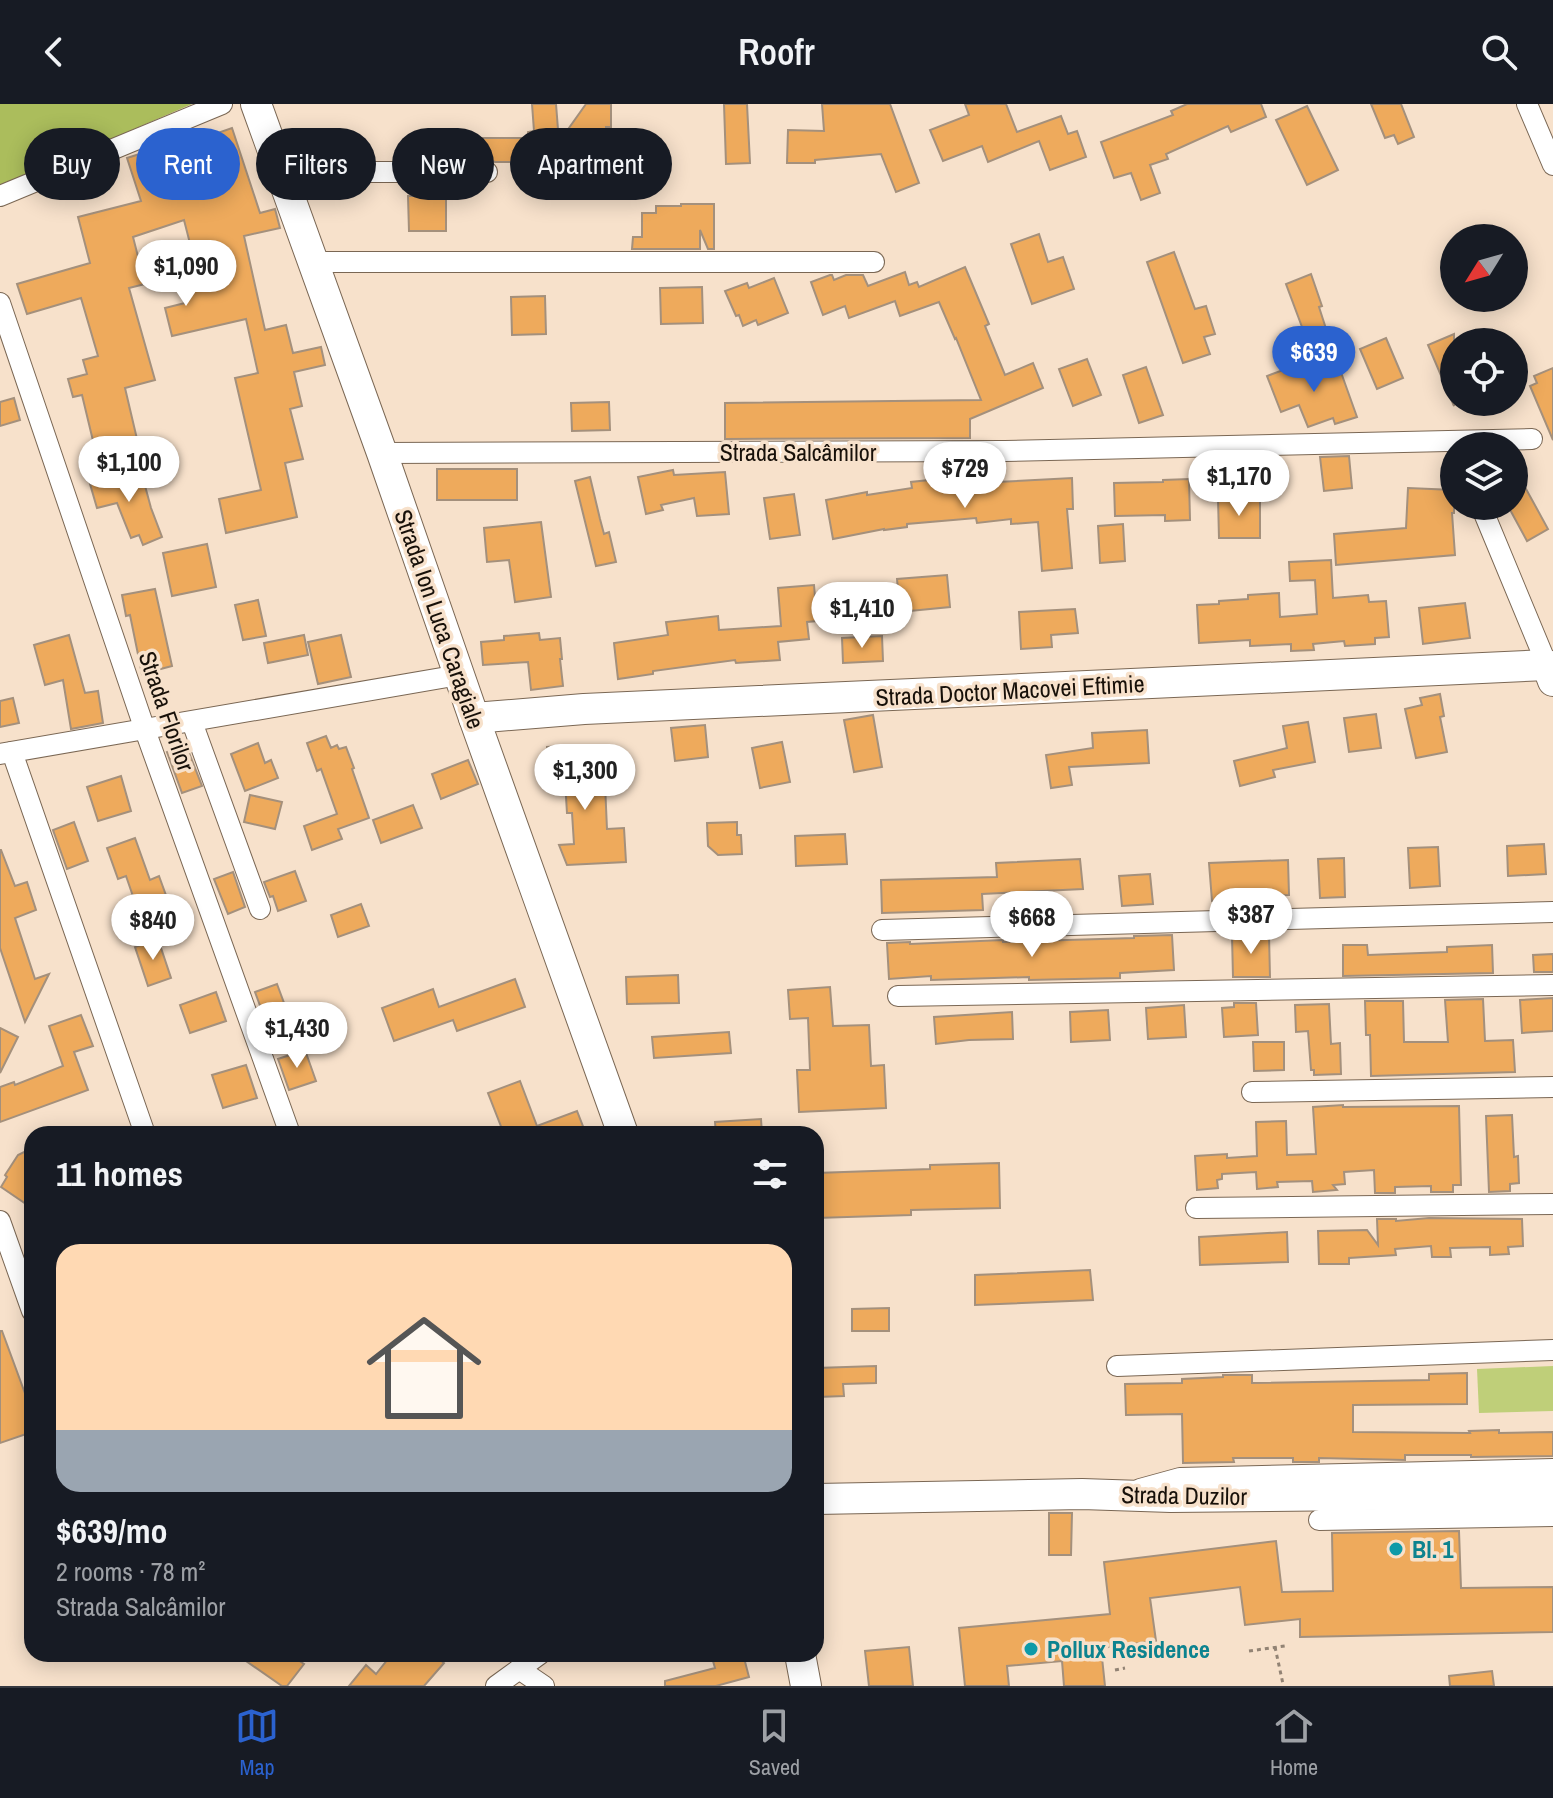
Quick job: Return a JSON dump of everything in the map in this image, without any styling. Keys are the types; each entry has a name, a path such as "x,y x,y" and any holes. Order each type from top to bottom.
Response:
{"street":[{"name":"Strada Ion Luca Caragiale","path":"256,104 265,128"},
{"path":"1527,104 1553,165"},
{"path":"0,196 212,106"},
{"name":"Strada Ion Luca Caragiale","path":"291,200 620,1126"},
{"path":"314,262 874,262"},
{"name":"Strada Florilor","path":"0,303 145,730 287,1126"},
{"name":"Strada Salcâmilor","path":"1528,439 1532,439"},
{"name":"Strada Salcâmilor","path":"382,453 1005,451 1440,444"},
{"path":"1487,520 1550,673"},
{"name":"Strada Doctor Macovei Eftimie","path":"474,718 584,709 1550,673"},
{"path":"142,1126 6,753 459,675"},
{"path":"192,722 260,909"},
{"path":"882,930 1553,912"},
{"path":"898,996 1553,985"},
{"path":"1252,1092 1553,1087"},
{"path":"1196,1208 1553,1204"},
{"path":"0,1221 24,1288"},
{"path":"1117,1366 1553,1350"},
{"path":"1121,1494 1180,1478 1553,1469"},
{"name":"Strada Duzilor","path":"824,1499 1121,1494 1187,1497 1553,1493"},
{"path":"1319,1520 1553,1516"},
{"path":"496,1686 529,1662"},
{"path":"802,1662 806,1686"},
{"path":"519,1669 544,1686"}],"path":[{"path":"1249,1651 1285,1646"},
{"path":"1275,1647 1283,1684"},
{"path":"1115,1670 1125,1668"}],"green space":[{"path":"0,104 192,104 120,135 120,128 24,128 24,177 0,187"},
{"path":"1553,1366 1553,1411 1479,1413 1477,1369"}],"building":[{"path":"532,104 556,104 558,128 534,128"},
{"path":"586,104 611,104 611,127 569,128"},
{"path":"724,104 747,104 750,163 726,164"},
{"path":"822,104 890,104 919,183 896,192 881,154 815,160 815,163 787,163 788,130 824,131"},
{"path":"965,104 1006,104 1017,132 1061,116 1068,134 1077,131 1086,157 1050,170 1039,141 988,162 982,146 943,161 930,130 969,115"},
{"path":"1187,104 1261,104 1266,117 1231,132 1228,126 1166,154 1168,159 1150,165 1160,193 1141,200 1131,173 1114,178 1101,142 1173,115 1171,111"},
{"path":"1371,104 1401,104 1414,137 1398,144 1394,135 1385,138"},
{"path":"1307,106 1338,170 1307,185 1276,120"},
{"path":"494,138 510,138 510,162 494,162"},
{"path":"240,152 260,213 275,209 280,228 244,236 265,330 286,325 293,353 321,347 325,365 294,372 302,406 290,409 303,459 285,463 297,517 226,533 219,499 261,490 235,378 258,373 246,319 172,336 165,308 185,303 177,267 195,263 184,220 133,237 145,284 129,288 155,380 125,388 137,439 95,449 82,395 73,397 68,379 87,374 83,360 98,356 81,298 27,314 17,284 90,263 78,217 141,201 240,200"},
{"path":"136,155 136,186 127,158"},
{"path":"408,200 446,200 446,231 409,231"},
{"path":"714,204 714,249 708,249 700,230 700,249 632,249 633,237 642,237 642,213 656,213 656,206"},
{"path":"1039,234 1048,262 1063,257 1074,289 1032,304 1011,244"},
{"path":"1174,252 1195,309 1206,306 1215,334 1204,337 1210,354 1183,363 1147,262"},
{"path":"965,267 989,324 985,326 1005,375 1033,363 1043,388 970,419 970,438 725,439 725,403 981,400 939,302 900,316 895,301 849,318 845,306 823,315 811,282 830,275 834,280 846,275 863,275 868,286 905,272 909,285 917,282 919,287"},
{"path":"1311,274 1328,335 1308,343 1286,284"},
{"path":"774,278 788,313 758,325 756,320 743,326 725,291 747,283 749,288"},
{"path":"702,287 703,323 661,324 660,288"},
{"path":"545,296 546,334 512,335 511,297"},
{"path":"1386,338 1403,378 1377,389 1360,349"},
{"path":"1440,340 1440,373 1428,345"},
{"path":"1087,359 1101,395 1073,406 1059,369"},
{"path":"1305,362 1310,374 1338,364 1357,417 1335,424 1333,418 1308,427 1299,405 1281,412 1267,376"},
{"path":"1146,367 1163,415 1139,423 1123,375"},
{"path":"1553,368 1553,440 1530,386 1537,383 1534,376"},
{"path":"14,398 20,420 0,426 0,402"},
{"path":"609,402 610,430 572,431 571,403"},
{"path":"1349,456 1352,488 1324,491 1320,457"},
{"path":"437,469 517,469 517,500 437,500"},
{"path":"673,470 674,475 725,472 729,514 697,516 694,498 661,505 663,510 646,514 638,477"},
{"path":"141,471 162,537 143,545 139,535 131,538 117,503 97,508 90,484"},
{"path":"590,477 604,534 609,532 616,562 596,566 575,481"},
{"path":"957,477 957,483 1072,478 1073,509 1067,509 1072,568 1042,571 1038,522 1011,524 1011,519 977,523 976,518 907,524 907,527 833,539 826,500 912,488 911,482"},
{"path":"1189,479 1190,520 1165,521 1165,515 1115,516 1114,483"},
{"path":"1408,488 1440,489 1440,520 1452,520 1455,555 1336,565 1334,534 1406,528"},
{"path":"1528,493 1548,529 1527,541 1516,520 1528,520"},
{"path":"794,494 800,535 770,539 764,498"},
{"path":"1260,497 1260,538 1219,538 1218,498"},
{"path":"541,522 551,597 515,602 509,560 487,562 484,528"},
{"path":"1123,524 1125,561 1100,563 1098,526"},
{"path":"207,544 216,587 172,596 163,553"},
{"path":"1331,560 1333,598 1368,595 1369,602 1386,601 1389,637 1375,638 1375,644 1345,646 1344,641 1313,644 1314,650 1291,651 1291,644 1250,646 1250,640 1199,643 1197,605 1248,599 1248,595 1279,593 1280,617 1317,614 1315,580 1290,581 1289,562"},
{"path":"947,575 950,607 900,612 897,579"},
{"path":"814,585 817,621 807,622 809,639 778,642 780,660 736,663 735,660 618,679 614,643 668,635 666,622 718,616 719,630 781,626 778,588"},
{"path":"155,589 172,666 142,674 130,615 126,616 122,595"},
{"path":"258,600 266,636 243,640 235,605"},
{"path":"1465,603 1470,638 1423,644 1419,608"},
{"path":"1075,609 1078,633 1051,635 1052,647 1021,649 1019,612"},
{"path":"539,633 540,640 560,638 563,686 531,690 528,662 483,665 481,642 504,640 504,636"},
{"path":"69,635 85,693 98,691 103,723 71,729 63,680 45,685 34,645"},
{"path":"304,635 308,655 268,663 264,643"},
{"path":"341,635 351,677 318,684 308,642"},
{"path":"882,636 883,661 843,663 842,638"},
{"path":"1440,694 1444,716 1440,717 1447,752 1416,758 1405,709 1422,705 1420,698"},
{"path":"13,698 19,723 0,727 0,701"},
{"path":"1376,714 1381,748 1349,752 1344,718"},
{"path":"873,715 882,767 854,772 844,720"},
{"path":"1308,722 1315,762 1273,770 1275,777 1240,786 1234,761 1287,748 1283,726"},
{"path":"705,725 708,757 675,761 671,728"},
{"path":"1147,730 1149,763 1069,767 1072,785 1051,788 1046,755 1093,748 1092,733"},
{"path":"326,736 331,748 337,745 339,749 346,747 369,818 338,829 342,839 312,850 304,826 337,814 321,769 317,771 307,743"},
{"path":"782,742 790,782 760,788 752,748"},
{"path":"258,743 265,763 271,760 278,778 245,791 231,754"},
{"path":"186,745 202,786 182,793 167,752"},
{"path":"580,745 583,785 605,784 607,829 624,828 626,862 567,865 559,845 574,844 572,813 567,813 565,780 548,781 547,747"},
{"path":"468,760 478,784 441,799 432,774"},
{"path":"121,776 131,811 98,821 87,787"},
{"path":"250,795 282,802 275,829 244,822"},
{"path":"413,805 422,828 381,843 373,820"},
{"path":"74,822 88,861 67,869 53,830"},
{"path":"737,822 742,854 718,855 708,846 707,823"},
{"path":"845,834 847,864 796,866 795,836"},
{"path":"135,838 150,880 159,876 176,923 146,934 126,876 118,879 107,848"},
{"path":"1544,844 1546,874 1508,876 1507,846"},
{"path":"1438,847 1440,886 1410,888 1408,848"},
{"path":"0,850 15,886 27,882 36,910 15,918 35,979 49,974 25,1022 0,948"},
{"path":"1344,858 1345,897 1320,898 1318,859"},
{"path":"1080,859 1083,889 982,894 983,910 882,913 881,880 997,877 996,863"},
{"path":"1288,860 1289,895 1241,896 1212,901 1209,863"},
{"path":"295,871 306,901 278,911 264,882"},
{"path":"233,872 245,907 228,914 214,879"},
{"path":"1150,874 1153,904 1122,906 1119,876"},
{"path":"361,904 369,926 338,937 331,915"},
{"path":"1172,935 1174,970 1120,973 1120,978 931,980 931,976 889,979 887,943"},
{"path":"1269,935 1270,977 1233,977 1232,936"},
{"path":"158,939 171,978 148,986 135,947"},
{"path":"1343,945 1367,945 1368,955 1447,952 1447,947 1492,945 1493,973 1343,976"},
{"path":"1553,954 1553,972 1534,972 1533,955"},
{"path":"678,975 679,1003 627,1004 626,977"},
{"path":"515,979 525,1007 457,1031 453,1020 394,1041 382,1008 433,989 439,1007"},
{"path":"277,984 290,1019 268,1027 255,992"},
{"path":"830,987 833,1026 869,1025 871,1066 884,1065 886,1108 799,1112 797,1070 810,1070 808,1018 790,1019 788,990"},
{"path":"216,992 226,1021 190,1033 180,1005"},
{"path":"1553,998 1553,1031 1522,1033 1520,1000"},
{"path":"1483,999 1485,1041 1513,1040 1515,1072 1371,1076 1365,1001 1403,1001 1404,1042 1448,1042 1445,1000"},
{"path":"1234,1003 1256,1003 1258,1035 1224,1037 1222,1008 1234,1007"},
{"path":"1329,1004 1331,1044 1340,1043 1341,1074 1314,1075 1308,1031 1296,1032 1295,1005"},
{"path":"1184,1005 1186,1037 1148,1039 1146,1008"},
{"path":"1108,1010 1110,1040 1071,1042 1070,1012"},
{"path":"1012,1012 1013,1039 936,1044 934,1017"},
{"path":"81,1015 93,1046 74,1052 88,1090 0,1122 0,1087 14,1082 15,1085 63,1066 49,1026"},
{"path":"0,1028 18,1037 0,1073"},
{"path":"729,1032 731,1053 654,1058 652,1037"},
{"path":"1253,1042 1284,1042 1284,1070 1254,1071"},
{"path":"305,1050 316,1081 289,1090 278,1059"},
{"path":"246,1065 257,1098 223,1108 212,1075"},
{"path":"520,1081 537,1126 501,1126 488,1093"},
{"path":"1459,1106 1461,1185 1453,1185 1453,1192 1431,1192 1431,1186 1395,1187 1395,1193 1375,1193 1374,1170 1344,1172 1345,1184 1333,1185 1337,1190 1313,1192 1312,1181 1277,1182 1278,1187 1257,1189 1256,1172 1222,1174 1222,1179 1217,1180 1218,1188 1197,1190 1195,1156 1257,1156 1256,1122 1286,1121 1287,1155 1316,1154 1313,1107"},
{"path":"577,1111 583,1126 537,1126"},
{"path":"1512,1115 1519,1183 1510,1184 1510,1191 1489,1192 1486,1116"},
{"path":"761,1119 761,1126 715,1126 715,1122"},
{"path":"24,1152 24,1203 1,1187 18,1155"},
{"path":"999,1163 1000,1208 911,1210 911,1215 824,1218 824,1173 930,1169 930,1165"},
{"path":"1377,1219 1522,1219 1523,1246 1508,1247 1509,1254 1490,1255 1490,1247 1450,1248 1451,1257 1432,1257 1431,1246 1395,1249 1396,1255 1349,1258 1349,1264 1319,1264 1318,1231 1367,1230 1378,1245"},
{"path":"1287,1232 1288,1262 1200,1265 1199,1237"},
{"path":"1090,1270 1093,1300 975,1305 975,1275"},
{"path":"889,1308 889,1331 852,1331 852,1309"},
{"path":"2,1331 24,1391 24,1435 0,1443"},
{"path":"876,1366 876,1383 843,1384 844,1396 824,1397 824,1368"},
{"path":"1467,1373 1467,1404 1353,1405 1353,1432 1553,1432 1553,1456 1405,1455 1405,1460 1319,1458 1319,1462 1293,1462 1293,1458 1233,1458 1234,1462 1183,1463 1182,1414 1126,1415 1125,1384 1182,1383 1182,1379 1223,1375 1252,1375 1252,1383 1429,1380 1429,1374"},
{"path":"1049,1513 1072,1513 1071,1555 1049,1555"},
{"path":"1459,1531 1461,1588 1553,1587 1553,1632 1300,1637 1300,1619 1245,1625 1240,1587 1150,1598 1156,1641 1101,1648 1105,1686 1064,1686 1062,1661 1007,1666 1009,1686 965,1686 959,1628 1110,1614 1104,1562 1276,1541 1282,1592 1333,1591 1332,1533"},
{"path":"909,1647 913,1686 869,1686 865,1651"},
{"path":"248,1662 304,1664 287,1686 282,1686"},
{"path":"386,1662 444,1663 424,1686 349,1686 366,1665 376,1674"},
{"path":"713,1662 745,1662 749,1677 716,1686 665,1686 665,1681 715,1668"},
{"path":"1492,1671 1494,1686 1450,1686 1449,1676"}],"place":[{"name":"Bl. 1","path":"1396,1549"},
{"name":"Pollux Residence","path":"1031,1649"}]}
